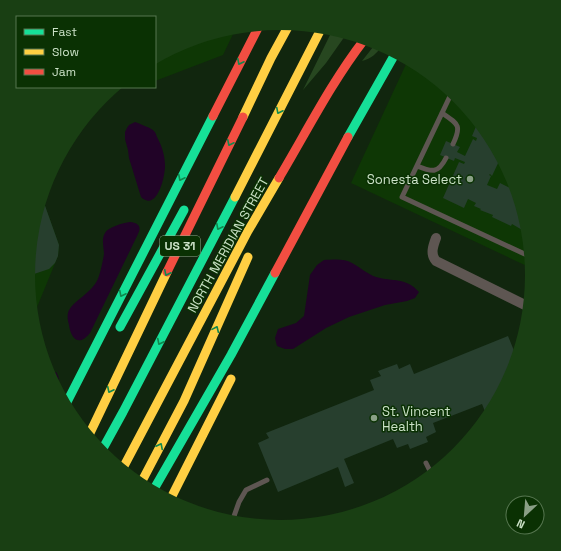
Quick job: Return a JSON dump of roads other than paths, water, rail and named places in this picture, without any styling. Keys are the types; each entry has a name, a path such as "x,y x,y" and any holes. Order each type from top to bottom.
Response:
{"highway":[{"name":"US 31","path":"91,431 271,58 286,30"},
{"path":"69,399 256,31"},
{"name":"NORTH MERIDIAN STREET","path":"104,446 127,405 319,33"},
{"name":"NORTH MERIDIAN STREET","path":"125,465 248,231 324,99 361,44"},
{"path":"155,487 231,355 331,168 393,57"},
{"path":"220,143 271,58"},
{"path":"265,219 298,146"},
{"path":"257,325 331,168"},
{"path":"114,337 187,206"},
{"path":"143,479 184,401 252,248"},
{"path":"172,496 237,368"}],"street":[{"path":"436,238 432,251 432,257 436,262 524,305"}],"lane":[{"path":"449,98 402,197 525,254"},
{"path":"442,113 458,126 457,135 453,144"},
{"path":"417,166 428,170 436,170 441,167 446,158"},
{"path":"426,463 430,470"},
{"path":"235,516 239,502 246,490 267,480"}],"place":[{"name":"Sonesta Select","path":"470,179"},
{"name":"St. Vincent Health","path":"374,418"}]}
